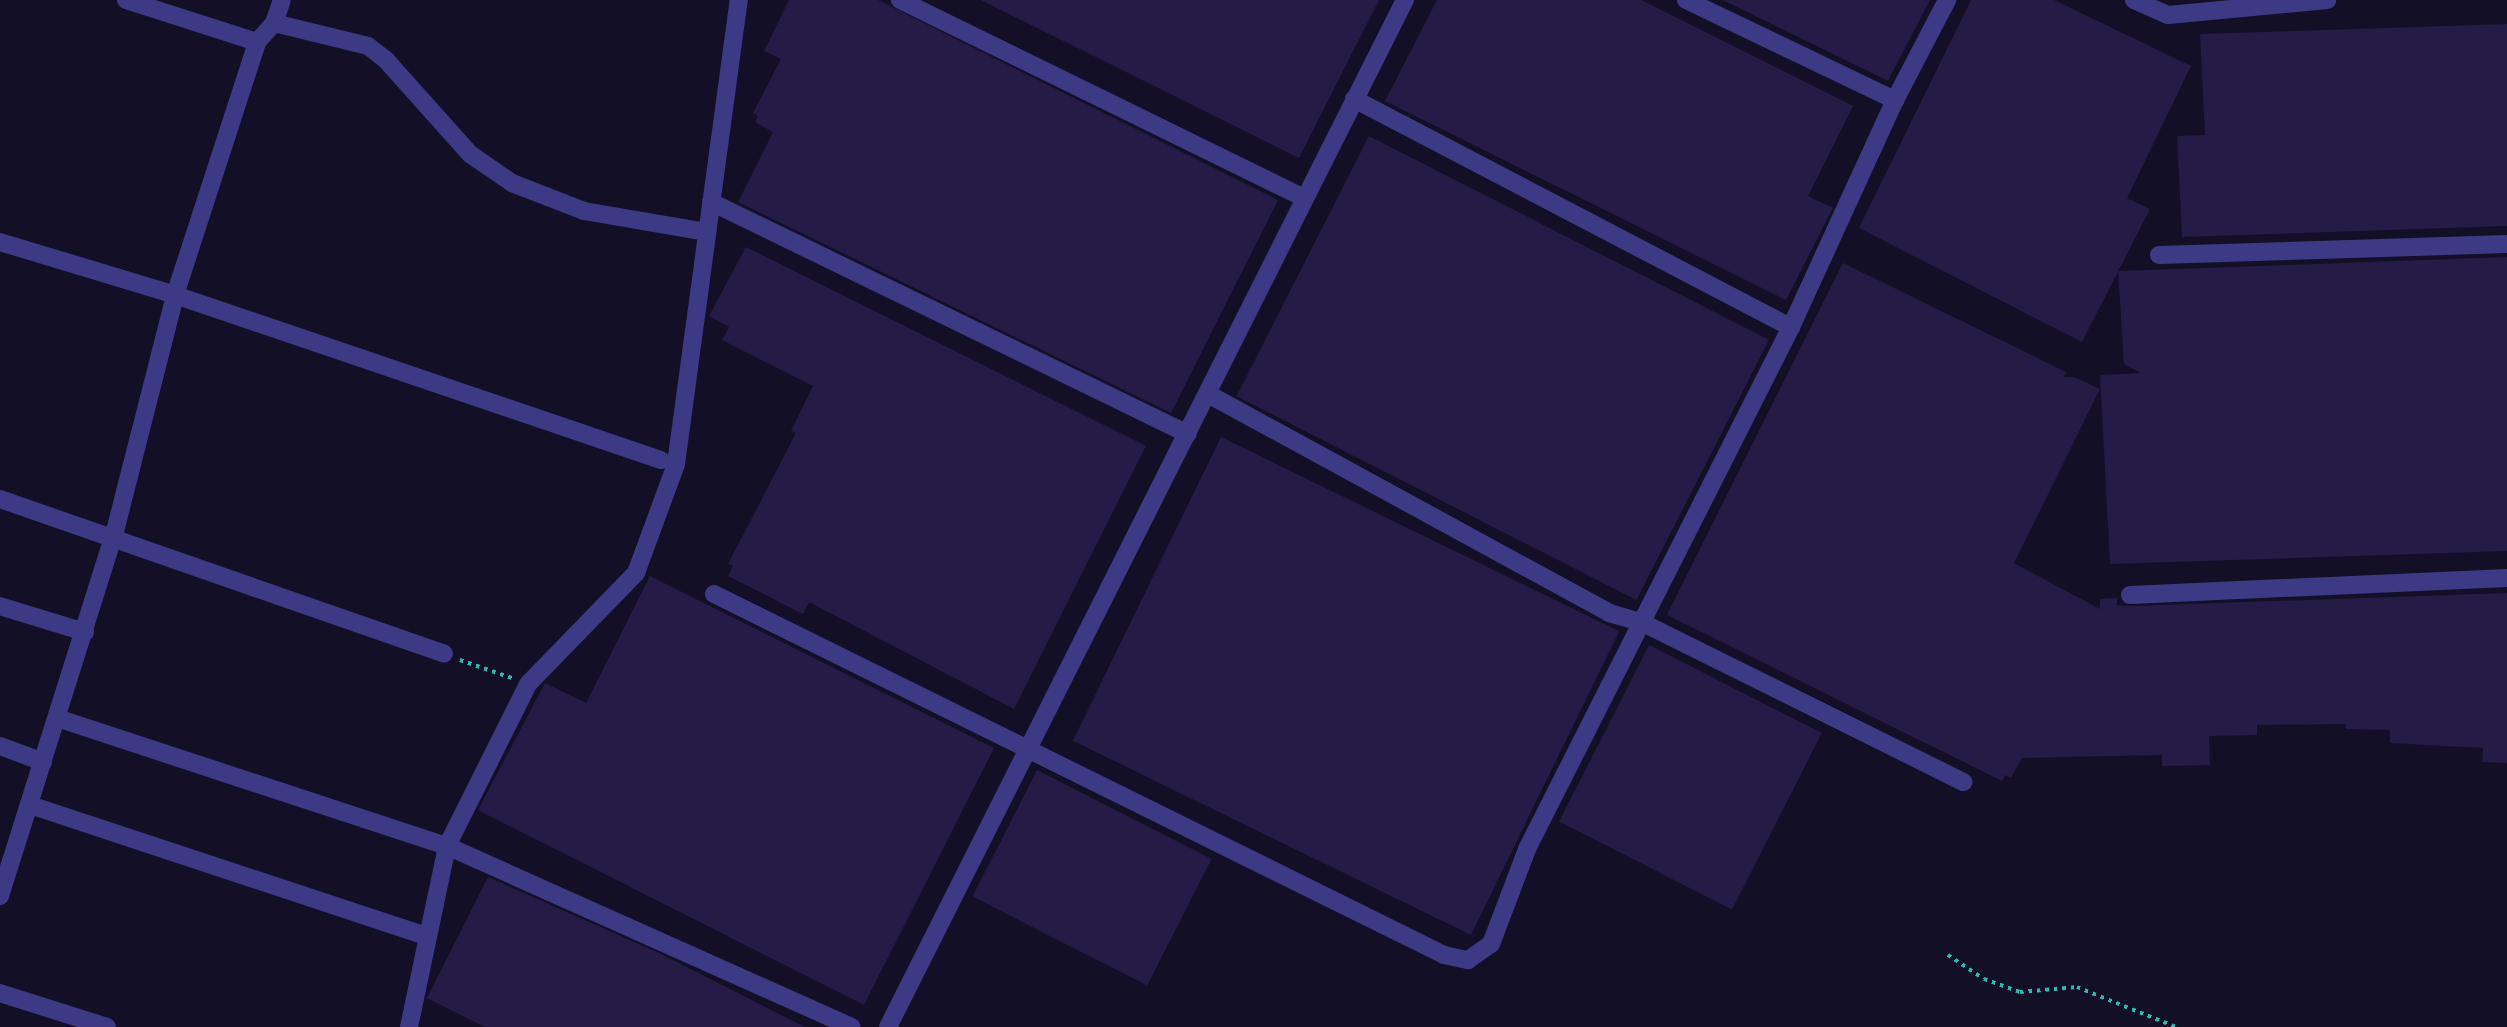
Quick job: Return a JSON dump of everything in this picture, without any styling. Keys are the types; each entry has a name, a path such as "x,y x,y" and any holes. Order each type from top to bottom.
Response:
{"street":[{"path":"126,0 257,42"},
{"path":"0,896 114,535 175,295 257,42 274,23 282,0"},
{"path":"409,1027 425,936 447,846 528,684 636,573 676,464 739,0"},
{"path":"901,0 1303,197"},
{"path":"888,1027 1208,394 1303,197 1405,0"},
{"path":"1686,0 1895,100"},
{"path":"714,594 1444,955 1468,960 1491,944 1527,849 1791,327 1895,100 1947,0"},
{"path":"2134,0 2168,15 2328,0"},
{"path":"274,23 368,46 386,60 470,154 512,183 584,211 707,232"},
{"path":"1354,99 1791,327"},
{"path":"711,202 1188,434"},
{"path":"0,242 175,295 662,460"},
{"path":"2158,256 2507,244"},
{"path":"1208,394 1609,613 1641,622 1963,782"},
{"path":"0,499 114,535 444,654"},
{"path":"2130,595 2507,578"},
{"path":"0,606 85,632"},
{"path":"57,718 447,846 851,1027"},
{"path":"0,746 43,762"},
{"path":"30,805 425,936"},
{"path":"0,993 107,1027"}],"path":[{"path":"444,654 528,684"},
{"path":"1948,955 1984,979 2020,992 2077,987 2176,1027"}],"building":[{"path":"789,0 878,0 1278,200 1171,413 738,202 773,132 755,122 758,116 753,113 781,59 764,51"},
{"path":"981,0 1379,0 1299,158"},
{"path":"1437,0 1641,0 1853,106 1808,196 1833,208 1786,300 1385,101"},
{"path":"1723,0 1930,0 1888,81"},
{"path":"1971,0 2054,0 2191,66 2127,198 2150,209 2082,342 1859,228"},
{"path":"2507,24 2507,226 2182,237 2177,136 2205,135 2200,34"},
{"path":"1369,136 1769,340 1636,600 1236,396"},
{"path":"746,247 1146,446 1014,709 809,602 803,614 728,576 733,566 728,564 796,433 791,431 813,386 722,340 729,327 709,316"},
{"path":"2507,257 2507,551 2110,564 2100,375 2141,373 2124,364 2118,271"},
{"path":"1843,263 2066,372 2063,377 2074,377 2100,389 2014,563 2100,609 2100,599 2117,598 2117,605 2131,606 2507,593 2507,763 2482,762 2483,748 2390,743 2390,730 2346,729 2346,724 2257,725 2257,735 2209,736 2210,765 2162,766 2162,755 2022,758 2011,778 2005,775 2002,781 1667,615"},
{"path":"1221,437 1619,631 1471,935 1073,741"},
{"path":"650,576 994,748 864,1005 478,810 545,683 586,703"},
{"path":"1649,645 1822,733 1732,909 1559,821"},
{"path":"1037,770 1212,859 1147,986 973,897"},
{"path":"488,877 659,953 805,1027 485,1027 427,998"}]}
